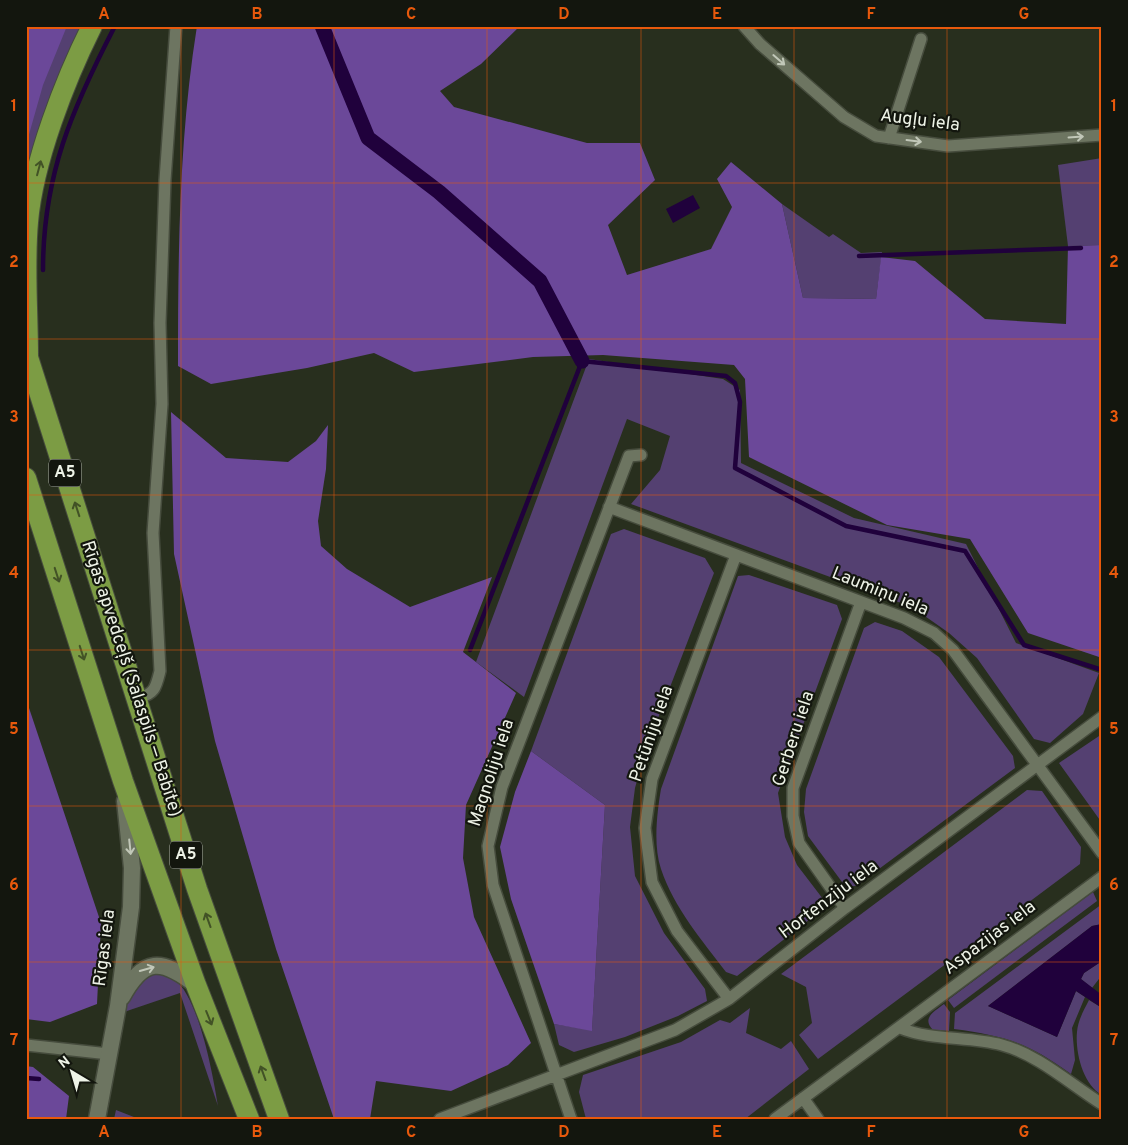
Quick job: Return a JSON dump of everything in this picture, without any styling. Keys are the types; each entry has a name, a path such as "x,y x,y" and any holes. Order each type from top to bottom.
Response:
{"highway":[{"name":"Rīgas apvedceļš (Salaspils — Babīte)","path":"92,26 65,88 46,142 34,187 28,222 27,353 138,698 197,889 280,1119"},
{"name":"A5","path":"26,478 122,782 196,985 249,1119"}],"main road":[{"name":"Rīgas iela","path":"97,1119 118,1006 131,908 132,868 122,782"},
{"path":"118,1006 132,980 138,972 146,968 176,970 196,985"}],"street":[{"path":"138,698 148,696 156,690 160,671 153,533 162,404 160,323 165,180 176,26"},
{"name":"Augļu iela","path":"744,26 760,44 844,117 876,136 948,146 1102,135"},
{"path":"889,138 921,39"},
{"name":"Magnoliju iela","path":"571,1119 558,1074 493,885 488,846 502,787 609,507 629,456 641,455"},
{"name":"Laumiņu iela","path":"609,507 904,618 934,633 953,650 1102,853"},
{"name":"Petūniju iela","path":"730,999 677,931 652,882 644,828 652,779 736,555"},
{"name":"Gerberu iela","path":"845,908 799,843 793,816 793,788 860,602"},
{"name":"Hortenziju iela","path":"440,1119 675,1030 730,999 845,908 1102,717"},
{"name":"Aspazijas iela","path":"775,1119 1102,877"},
{"path":"900,1028 924,1036 981,1040 1005,1046 1040,1063 1102,1104"},
{"path":"26,1045 109,1054"},
{"path":"803,1098 818,1119"}],"shaded area":[{"path":"26,26 83,26 49,100 26,172"},
{"path":"26,26 67,26 43,85 26,145"},
{"path":"197,26 520,26 481,64 440,91 454,107 587,143 640,143 655,180 608,225 627,275 711,249 732,207 717,179 731,162 782,204 803,298 876,299 881,257 915,261 985,319 1066,324 1068,246 1102,245 1102,658 1028,633 970,539 887,525 749,457 745,379 734,365 603,355 533,357 414,372 374,353 307,368 211,384 178,366 179,238 183,153 186,110"},
{"path":"1102,158 1102,245 1068,246 1058,165"},
{"path":"693,195 700,208 673,223 666,209"},
{"path":"782,204 829,237 833,234 861,253 882,252 876,299 803,298"},
{"path":"589,359 723,379 740,390 741,463 854,518 966,544 1016,643 1099,673 1083,714 1050,743 1034,739 977,658 949,633 912,607 631,504 660,470 670,436 627,419 524,697 476,662"},
{"path":"171,412 226,458 288,462 316,441 328,425 326,469 318,521 321,546 347,569 410,607 492,577 463,652 516,693 466,805 463,858 474,917 531,1043 508,1065 451,1091 376,1081 370,1119 334,1119 276,949 215,741 174,554"},
{"path":"624,529 705,558 714,573 645,752 635,788 630,827 635,876 664,933 705,989 707,1001 678,1016 625,1037 574,1052 559,1045 554,1024 592,1030 605,805 531,751 611,534"},
{"path":"749,575 837,605 842,619 778,793 785,837 797,865 823,899 823,909 737,976 726,972 689,923 673,897 661,869 657,850 656,829 661,789 738,576"},
{"path":"875,622 902,631 939,657 1013,756 1015,768 856,886 845,886 808,836 804,812 806,789 864,628"},
{"path":"26,699 101,923 97,1004 50,1022 26,1019"},
{"path":"1102,734 1102,823 1059,763"},
{"path":"531,751 605,805 592,1031 554,1024 511,899 500,847 515,792"},
{"path":"1027,790 1042,791 1081,847 1080,864 818,1059 799,1035 812,1023 806,987 781,974"},
{"path":"1093,892 1097,901 954,1008 948,1000"},
{"path":"1102,904 1102,924 1092,926 988,1006 1057,1037 1076,991 1085,997 1072,1028 1075,1060 1071,1074 1056,1063 1016,1042 954,1029 955,1013"},
{"path":"1102,924 1102,961 1084,973 1081,979 1102,995 1102,1008 1076,991 1057,1037 988,1006 1092,926"},
{"path":"1102,961 1102,975 1092,988 1081,979 1084,973"},
{"path":"152,974 172,977 183,988 191,1002 204,1038 218,1106 180,993 124,1012 133,988"},
{"path":"1089,1000 1102,1008 1100,1028 1102,1035 1102,1095 1095,1090 1085,1076 1077,1049 1079,1023"},
{"path":"944,1004 950,1012 949,1031 933,1030 928,1022 929,1018 933,1012"},
{"path":"750,1008 746,1033 781,1049 791,1041 809,1069 745,1119 586,1119 579,1092 583,1075 681,1042 720,1020 730,1023"},
{"path":"26,1066 33,1067 69,1096 66,1119 26,1119"},
{"path":"116,1110 139,1119 114,1119"}],"waterway":[{"path":"43,270 44,236 54,173 73,115 115,26"},
{"path":"322,26 368,138 439,192 540,281 582,361"},
{"path":"859,256 1081,248"},
{"path":"470,650 582,361 726,376 735,383 740,402 735,468 846,526 965,551 1024,645 1102,670"},
{"path":"26,1078 39,1079"}]}
